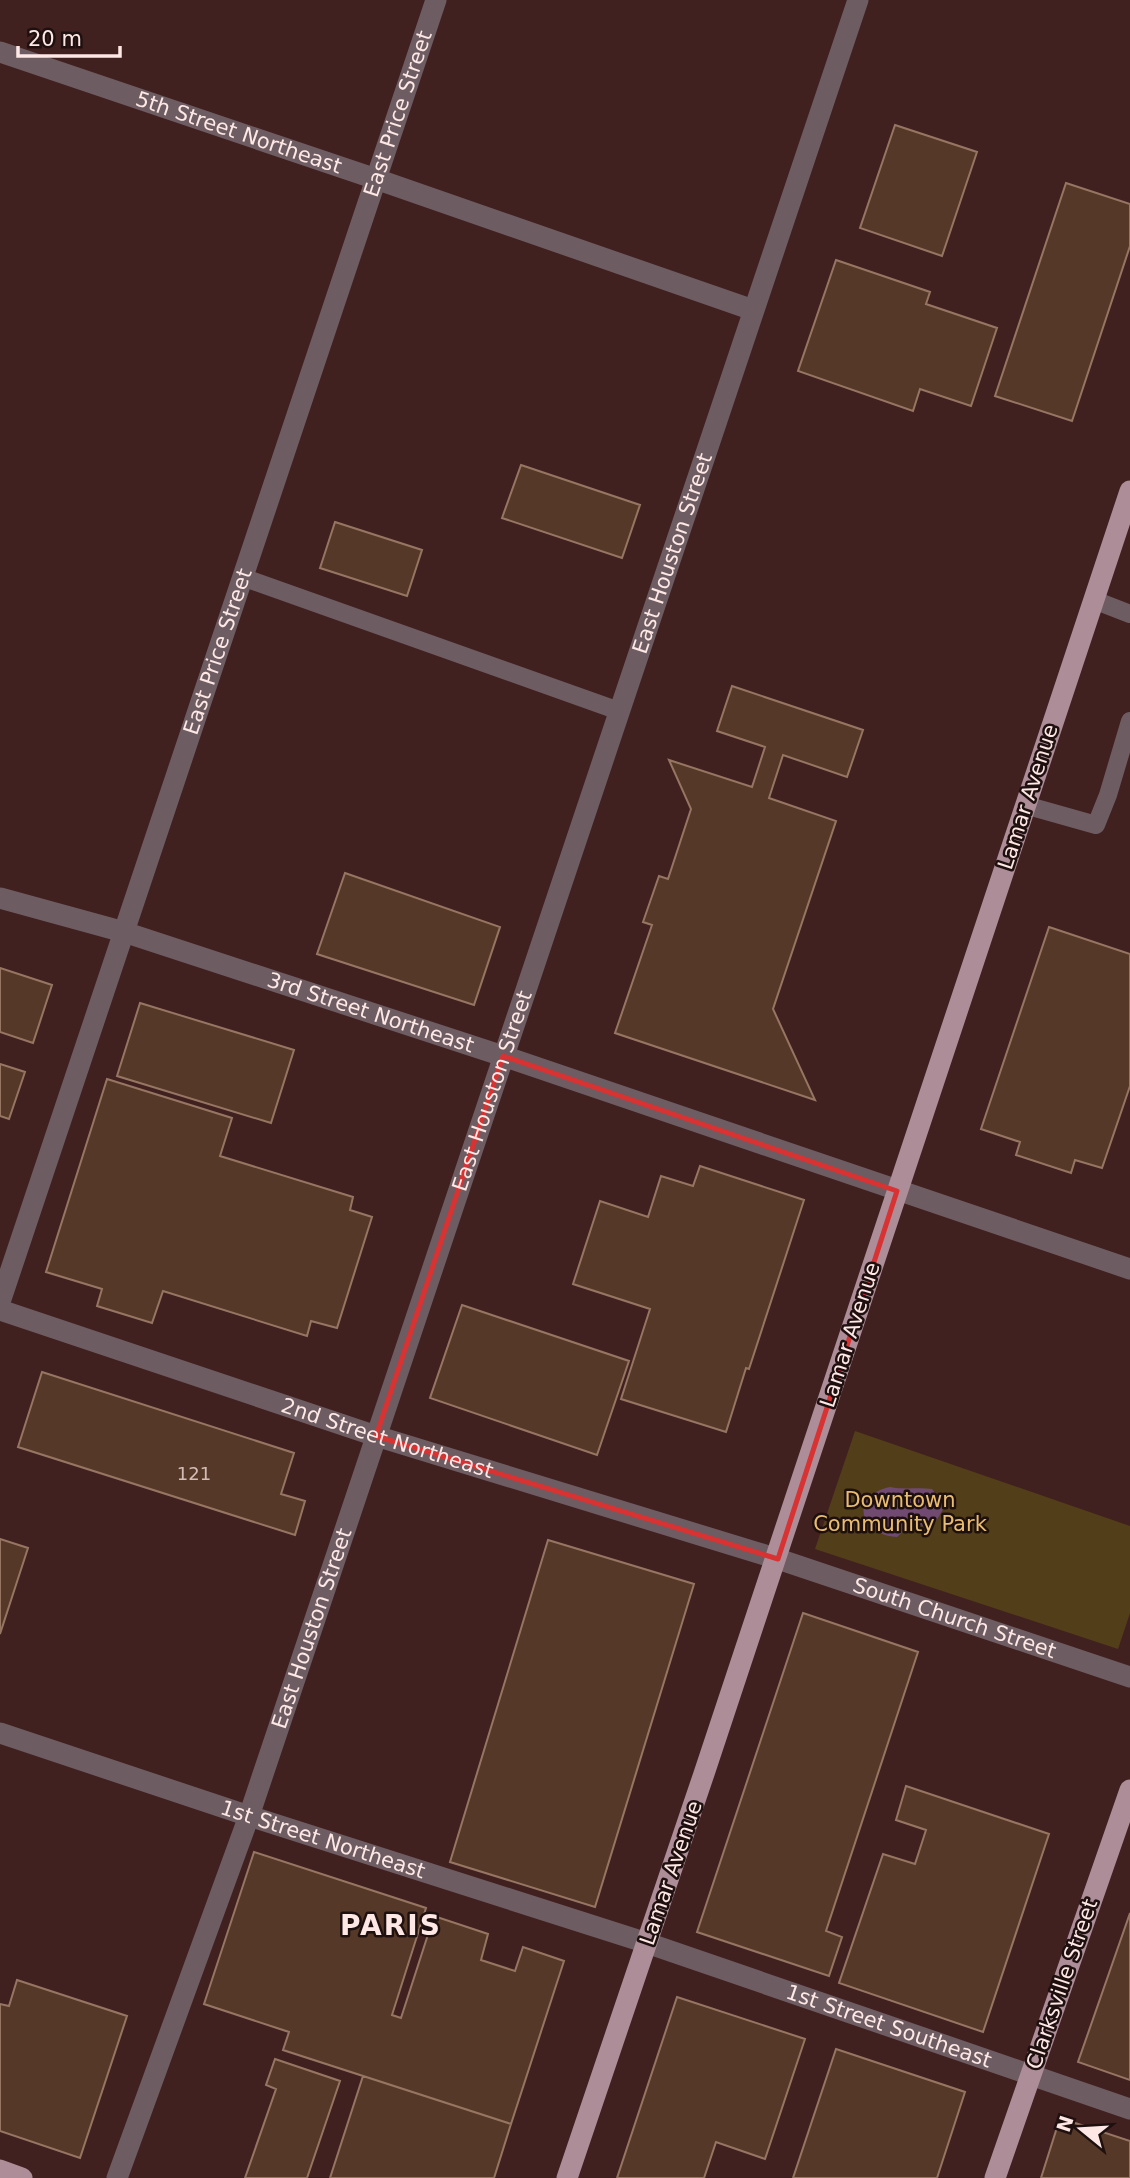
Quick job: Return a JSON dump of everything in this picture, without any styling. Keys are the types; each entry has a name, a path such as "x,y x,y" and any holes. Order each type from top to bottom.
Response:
{"main road":[{"name":"Lamar Avenue","path":"567,2178 778,1559 897,1191 1130,491"},
{"name":"Clarksville Street","path":"995,2178 1130,1790"},
{"path":"0,2170 22,2178"}],"street":[{"name":"East Price Street","path":"0,1302 436,0"},
{"name":"East Houston Street","path":"117,2178 249,1816 858,0"},
{"name":"5th Street Northeast","path":"0,52 376,178 753,310"},
{"name":"3rd Street Northeast","path":"0,898 124,932 503,1056 1130,1269"},
{"name":"2nd Street Northeast","path":"0,1310 376,1436 778,1559"},
{"name":"South Church Street","path":"778,1559 1130,1677"},
{"name":"1st Street Northeast","path":"0,1733 647,1944"},
{"name":"1st Street Southeast","path":"647,1944 1130,2109"}],"lane":[{"path":"243,577 619,711"},
{"path":"1094,600 1130,614"},
{"path":"1026,805 1096,825 1130,721"}],"highlighted area":[{"path":"503,1056 897,1191 778,1559 376,1436"}],"green space":[{"name":"Downtown Community Park","path":"855,1431 1130,1526 1130,1613 1118,1649 815,1549"}],"shaded area":[{"path":"890,1487 932,1489 945,1506 935,1523 924,1527 914,1521 897,1537 884,1535 867,1523 864,1506 868,1498"}],"building":[{"path":"895,125 977,152 942,256 860,228"},
{"path":"1066,183 1130,204 1130,246 1072,421 995,396"},
{"path":"836,260 930,292 926,304 997,328 971,406 920,389 913,411 798,371"},
{"path":"521,465 640,505 622,558 502,518"},
{"path":"335,522 422,550 407,596 320,568"},
{"path":"732,686 863,730 847,777 783,755 769,798 836,821 773,1009 815,1100 615,1033 652,925 643,922 659,876 668,879 691,809 669,760 752,787 765,747 717,731"},
{"path":"345,873 500,927 474,1005 317,954"},
{"path":"1049,927 1130,954 1130,1086 1102,1168 1075,1160 1071,1173 1016,1155 1020,1142 981,1129"},
{"path":"0,968 52,985 33,1043 0,1032"},
{"path":"140,1003 294,1050 271,1123 117,1076"},
{"path":"0,1064 25,1072 9,1119 0,1116"},
{"path":"107,1079 232,1118 220,1156 353,1197 350,1210 372,1217 337,1328 311,1321 307,1336 163,1291 152,1323 97,1306 102,1289 46,1272"},
{"path":"700,1166 804,1200 726,1432 621,1399 650,1309 573,1284 600,1201 648,1217 661,1176 693,1186"},
{"path":"462,1305 629,1361 597,1455 430,1398"},
{"path":"42,1372 294,1453 281,1494 305,1501 295,1535 18,1447"},
{"path":"0,1539 28,1548 0,1634"},
{"path":"548,1540 694,1584 595,1907 450,1862"},
{"path":"803,1613 918,1652 826,1931 842,1937 829,1976 697,1932"},
{"path":"906,1786 1049,1834 983,2032 839,1983 883,1854 915,1864 926,1830 896,1820"},
{"path":"254,1852 426,1908 392,2015 401,2018 434,1916 488,1934 481,1960 515,1971 523,1947 564,1961 511,2124 283,2050 289,2032 204,2004"},
{"path":"1130,1913 1130,2080 1078,2062"},
{"path":"17,1980 127,2016 80,2158 0,2131 0,2004 9,2006"},
{"path":"677,1997 805,2039 765,2159 716,2142 704,2178 617,2178"},
{"path":"836,2049 965,2092 937,2178 793,2178"},
{"path":"275,2059 340,2081 307,2178 245,2178 276,2089 266,2085"},
{"path":"363,2076 511,2124 494,2178 330,2178"},
{"path":"1060,2118 1130,2141 1130,2178 1041,2178"}],"district":[{"name":"PARIS","path":"391,1925"}]}
